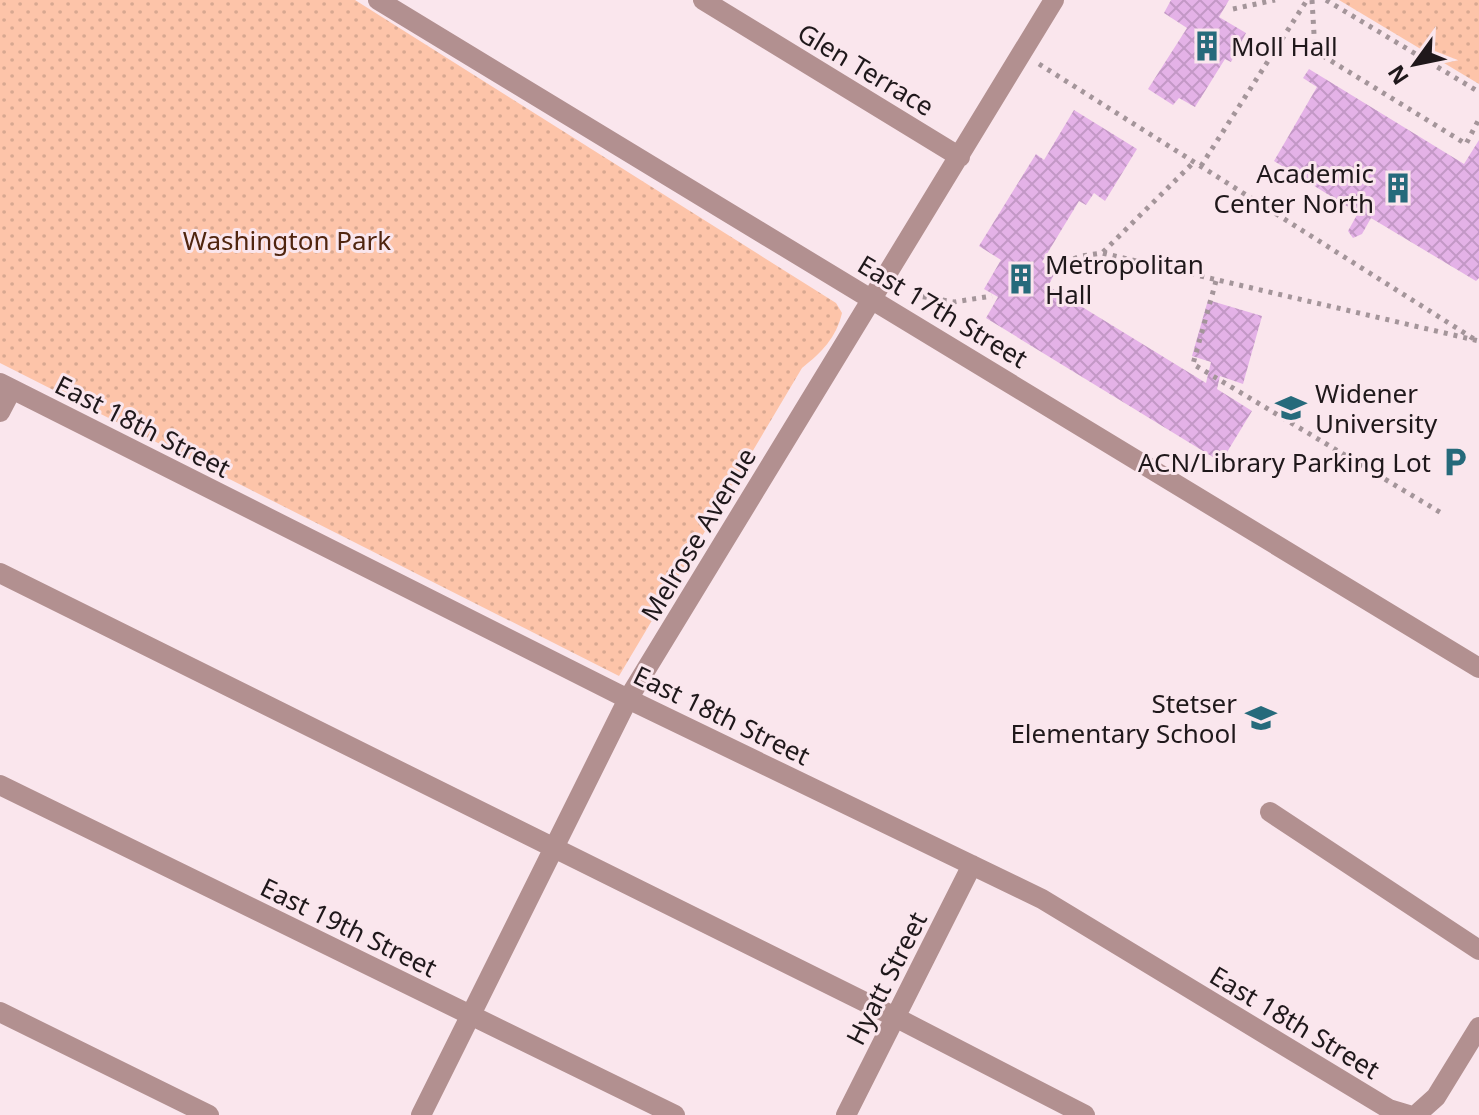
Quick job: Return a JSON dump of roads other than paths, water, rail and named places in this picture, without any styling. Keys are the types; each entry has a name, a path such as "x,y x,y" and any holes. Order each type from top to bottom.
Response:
{"street":[{"name":"East 17th Street","path":"378,0 1479,668"},
{"name":"Glen Terrace","path":"703,0 960,157"},
{"name":"Melrose Avenue","path":"421,1115 628,699 1054,0"},
{"name":"East 18th Street","path":"6,386 628,699 1042,899 1389,1109 1409,1115"},
{"path":"0,412 6,386"},
{"path":"0,573 895,1017 1085,1115"},
{"name":"East 19th Street","path":"0,785 675,1115"},
{"path":"1270,812 1479,950"},
{"name":"Hyatt Street","path":"846,1115 972,865"},
{"path":"0,1012 209,1115"},
{"path":"1416,1115 1436,1097 1479,1027"}],"place":[{"name":"Moll Hall","path":"1207,46"},
{"name":"Academic Center North","path":"1398,188"},
{"name":"Metropolitan Hall","path":"1021,279"},
{"name":"Widener University","path":"1291,408"},
{"name":"ACN/Library Parking Lot","path":"1455,462"},
{"name":"Stetser Elementary School","path":"1261,718"}],"park label":[{"name":"Washington Park","path":"287,240"}]}
